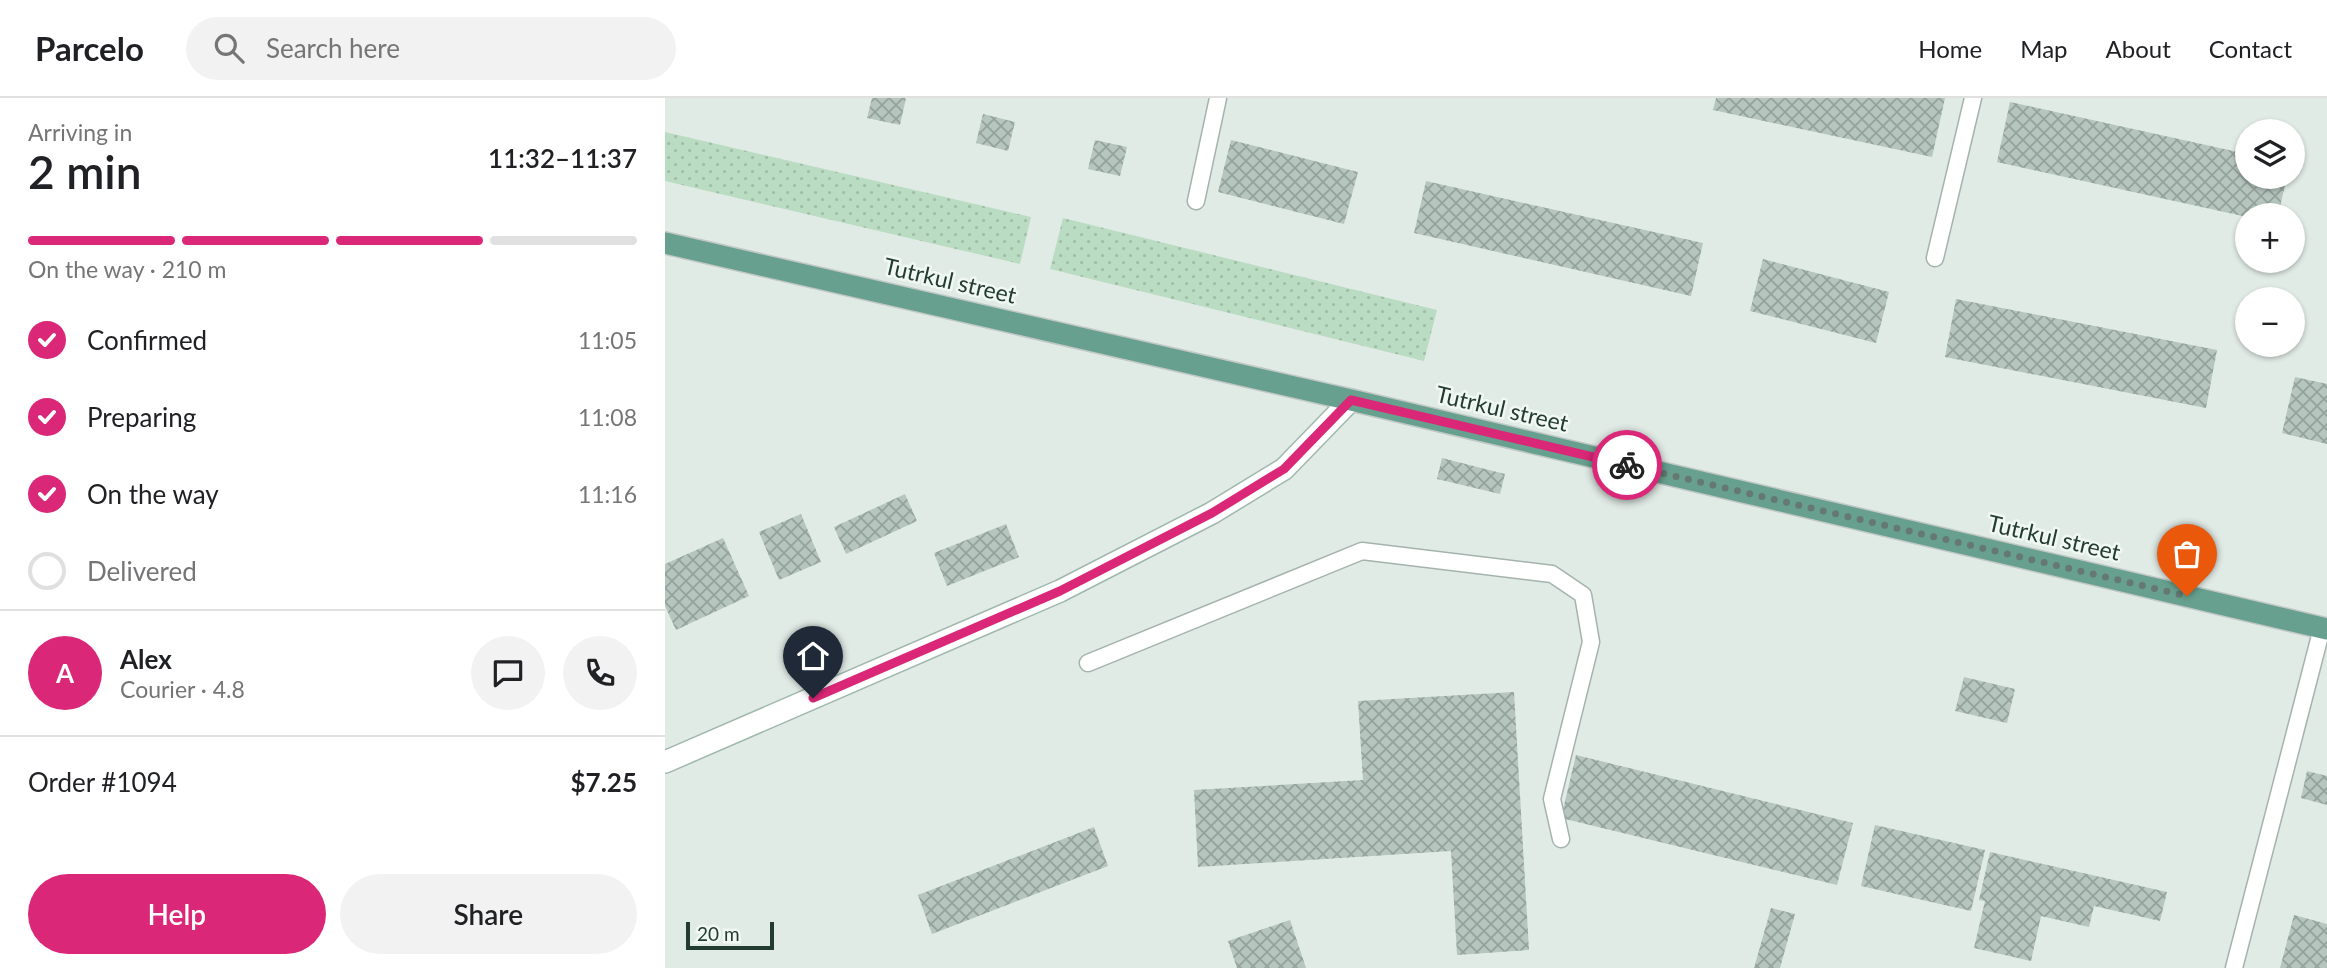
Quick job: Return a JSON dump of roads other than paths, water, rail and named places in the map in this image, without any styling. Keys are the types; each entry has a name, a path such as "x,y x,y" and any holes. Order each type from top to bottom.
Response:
{"main road":[{"name":"Tutrkul street","path":"665,243 1351,400 2324,629"}],"street":[{"path":"665,762 1060,591 1212,513 1284,469 1351,400"}],"lane":[{"path":"1196,201 1218,98"},
{"path":"1935,258 1973,98"},
{"path":"1088,663 1362,551 1552,574 1583,595 1591,642 1552,799 1562,839"},
{"path":"2234,968 2324,629"}]}
